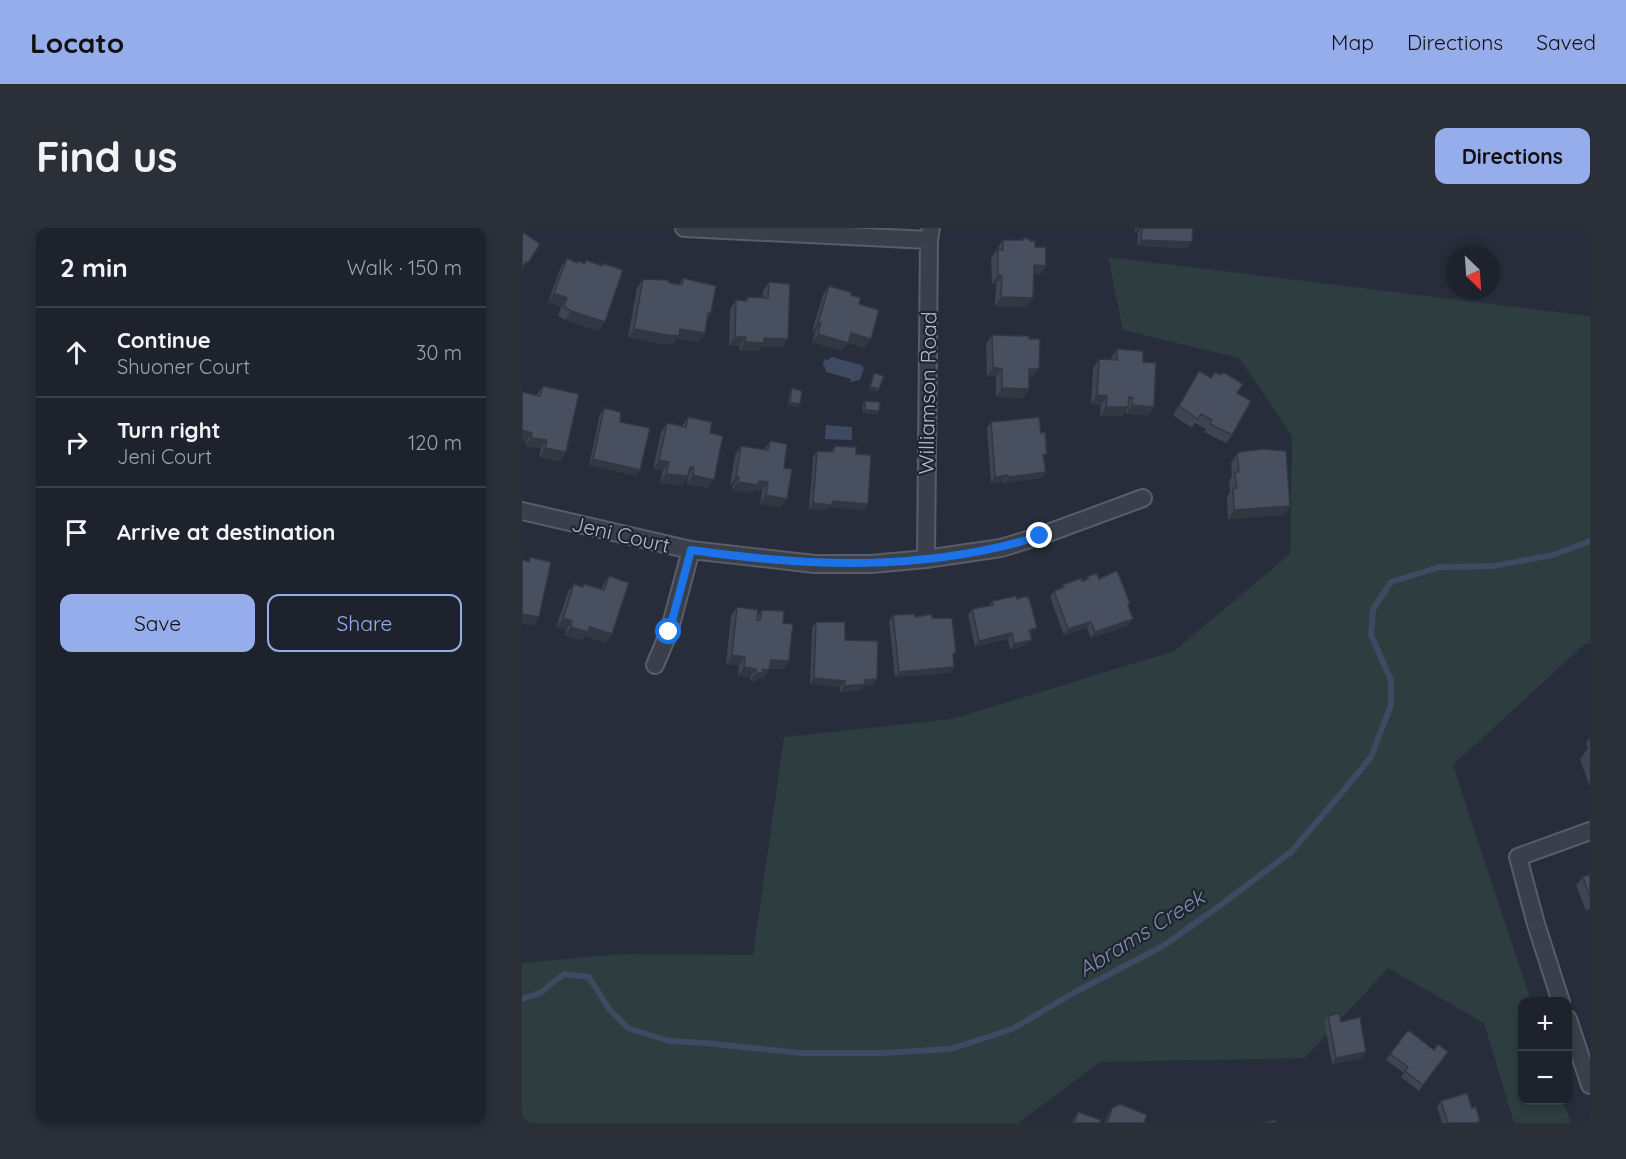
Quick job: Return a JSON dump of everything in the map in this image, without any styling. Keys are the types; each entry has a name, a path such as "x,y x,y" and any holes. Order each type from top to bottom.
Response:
{"street":[{"path":"684,228 930,234"},
{"name":"Williamson Road","path":"926,559 930,234"},
{"name":"Jeni Court","path":"522,511 691,550 816,564 871,564 1001,548 1143,498"},
{"path":"655,664 669,632 691,550"},
{"path":"1559,997 1518,857 1590,831"},
{"path":"1572,1031 1590,1085"}],"shaded area":[{"path":"1108,257 1590,316 1590,643 1586,643 1453,765 1530,997 1518,997 1518,1105 1564,1105 1571,1123 1514,1123 1484,1023 1388,968 1305,1058 1100,1062 1018,1123 522,1123 522,963 621,954 753,955 784,737 952,719 1174,651 1290,554 1292,436 1239,358 1123,330"}],"water":[{"path":"832,357 861,365 864,368 860,380 850,382 851,379 826,372 823,366 824,359 828,360"},
{"path":"826,425 852,427 852,440 825,439"}],"building":[{"path":"1142,228 1193,228 1192,242 1141,240"},
{"path":"522,231 540,244 522,269"},
{"path":"1023,238 1035,241 1035,247 1046,247 1046,266 1034,265 1033,298 1001,297 1002,276 998,275 998,249 1003,250 1003,240 1023,240"},
{"path":"567,258 577,263 578,261 585,264 586,260 623,270 605,322 571,311 564,307 567,298 554,293"},
{"path":"683,278 716,286 705,333 680,329 679,336 634,329 643,279 667,280 670,283 682,285"},
{"path":"769,282 790,284 788,339 764,338 764,343 745,342 746,337 735,337 736,300 747,301 747,297 768,298"},
{"path":"829,286 851,292 851,295 861,298 859,304 879,310 871,339 851,333 848,343 818,334 821,323 818,323"},
{"path":"992,335 1029,336 1029,339 1040,339 1039,369 1029,369 1029,389 1002,388 1002,369 993,367"},
{"path":"1117,349 1143,351 1143,362 1156,363 1154,407 1132,405 1133,398 1129,397 1128,407 1106,407 1107,396 1097,395 1099,359 1117,360"},
{"path":"1199,371 1211,378 1215,372 1221,375 1223,372 1243,384 1237,393 1251,401 1232,435 1210,424 1212,420 1201,414 1198,419 1179,406"},
{"path":"874,373 884,376 879,389 870,387"},
{"path":"543,386 579,394 566,452 545,448 547,440 531,438 532,433 522,430 522,392 540,396"},
{"path":"792,388 802,391 800,404 790,402"},
{"path":"865,401 880,402 879,411 865,410"},
{"path":"604,408 621,412 620,422 650,428 640,470 593,459"},
{"path":"688,417 712,422 710,433 723,436 714,480 693,475 694,467 690,467 688,476 666,474 669,462 659,460 667,423 686,427"},
{"path":"1039,417 1041,433 1045,432 1047,454 1043,455 1046,472 995,477 991,422"},
{"path":"770,441 787,444 784,468 792,469 787,499 766,495 768,482 759,481 758,485 738,482 739,477 736,477 741,446 768,450"},
{"path":"835,446 856,447 856,454 871,455 868,504 833,501 832,505 813,503 817,451 833,452"},
{"path":"1263,449 1286,451 1290,506 1234,510 1233,488 1237,488 1235,472 1239,472 1237,454"},
{"path":"530,557 551,562 539,617 522,614 522,559 529,562"},
{"path":"1116,571 1130,603 1128,605 1133,619 1095,632 1091,622 1068,629 1054,591 1064,587 1062,585 1082,578 1082,581 1088,579 1087,577 1097,573 1099,579"},
{"path":"609,576 629,583 612,634 590,627 588,632 571,627 572,621 563,618 574,584 583,587 584,584 604,590"},
{"path":"1016,596 1017,599 1029,597 1037,628 1029,630 1032,640 1014,644 1012,633 979,641 972,609 993,605 992,601"},
{"path":"737,607 758,610 757,620 760,620 762,610 784,611 783,623 793,624 789,661 771,660 769,670 763,669 762,673 756,673 756,669 744,667 745,657 732,655"},
{"path":"915,614 915,617 932,614 932,618 952,618 956,653 953,654 954,667 899,672 893,615"},
{"path":"816,622 845,622 845,640 878,641 877,679 865,680 865,684 844,686 845,681 814,678"},
{"path":"1590,874 1590,897 1583,877"},
{"path":"1339,1013 1341,1022 1360,1017 1366,1052 1336,1058 1328,1016"},
{"path":"1408,1030 1434,1050 1438,1044 1448,1052 1423,1085 1405,1071 1408,1067 1390,1054"},
{"path":"1467,1093 1472,1108 1476,1107 1480,1121 1448,1123 1441,1101"},
{"path":"1120,1104 1147,1115 1144,1123 1107,1123 1112,1108"},
{"path":"1078,1112 1101,1120 1100,1123 1074,1123"}],"waterway":[{"name":"Abrams Creek","path":"522,999 540,993 564,974 589,977 609,1009 628,1028 669,1041 799,1053 883,1053 951,1049 1012,1029 1077,991 1163,946 1222,904 1291,852 1339,796 1371,757 1391,705 1391,680 1371,635 1373,609 1391,582 1440,567 1493,566 1553,555 1590,541"}],"route":[{"path":"669,632 691,550 816,564 871,564 1001,548 1040,536"}]}
